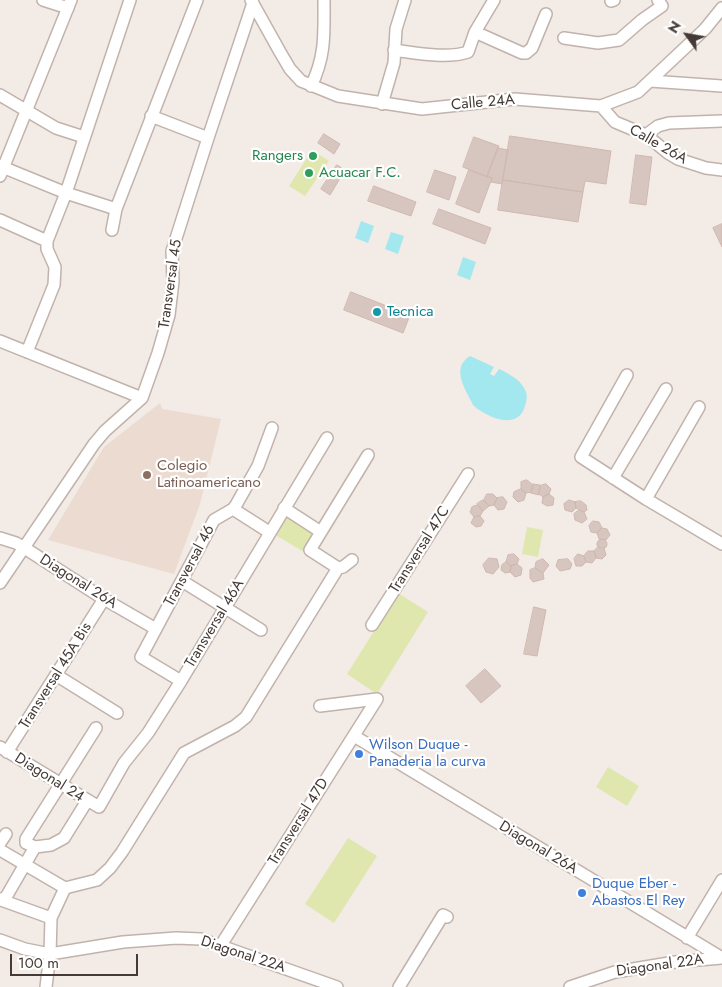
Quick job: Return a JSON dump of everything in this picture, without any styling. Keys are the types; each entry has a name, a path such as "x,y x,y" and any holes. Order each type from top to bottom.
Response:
{"street":[{"path":"43,0 70,4 1,170 116,209"},
{"path":"27,352 54,285 55,267 47,249 47,241 66,193 130,0"},
{"path":"112,230 116,209 197,0"},
{"path":"311,86 319,70 325,41 324,0"},
{"path":"382,104 394,63 396,29 405,0"},
{"path":"394,50 460,55 468,52 475,32 494,0"},
{"path":"564,38 598,43 619,40 662,6 658,0"},
{"name":"Calle 24A","path":"252,2 290,69 301,81 338,96 422,109 515,99 602,106 633,96 705,29 722,8"},
{"name":"Transversal 45","path":"0,583 94,444 105,431 142,398 169,315 173,281 172,251 252,2"},
{"path":"475,32 522,53 526,53 532,48 546,14"},
{"path":"650,81 722,86"},
{"path":"0,96 56,128 84,137"},
{"name":"Calle 26A","path":"602,106 615,122 646,135 678,158 706,168 722,170"},
{"path":"151,116 208,138"},
{"path":"646,135 658,126 669,122 722,121"},
{"path":"0,220 47,241"},
{"path":"0,341 142,398"},
{"path":"627,375 581,456 646,499 722,544"},
{"path":"613,478 666,389"},
{"path":"646,499 699,407"},
{"name":"Transversal 46","path":"181,681 141,657 214,520 232,509 258,466 272,428"},
{"name":"Transversal 46A","path":"99,807 124,763 148,733 181,681 327,438"},
{"path":"352,560 344,567 338,568 310,550 368,455"},
{"name":"Transversal 47C","path":"372,625 468,474"},
{"path":"284,508 321,532"},
{"path":"232,509 269,532"},
{"name":"Diagonal 26A","path":"0,538 23,547 104,599 156,629"},
{"path":"0,850 65,888 97,880 122,852 184,753 235,726 246,717 338,568"},
{"path":"182,581 261,630"},
{"name":"Transversal 45A Bis","path":"4,750 56,675 104,599"},
{"path":"56,675 117,713"},
{"name":"Transversal 47D","path":"221,945 377,699 320,706"},
{"path":"87,801 64,838 51,845 35,847 25,841 96,728"},
{"name":"Diagonal 26A","path":"354,736 722,958"},
{"name":"Diagonal 24","path":"4,750 99,807"},
{"path":"1,900 6,897 35,847"},
{"path":"675,962 684,958 690,951 687,938 722,880"},
{"path":"46,987 50,954 51,918 65,888"},
{"path":"1,900 51,918"},
{"path":"399,987 444,915 447,917"},
{"name":"Diagonal 22A","path":"0,940 25,949 50,954 123,942 155,939 201,939 337,987"},
{"name":"Diagonal 22A","path":"570,987 582,985 614,972 675,962 722,958"}],"shaded area":[{"name":"Colegio Latinoamericano","path":"160,403 162,409 221,419 200,504 174,574 48,540 104,447"}],"green space":[{"name":"Acuacar F.C.","path":"312,150 329,161 305,196 289,186"},
{"path":"283,515 315,534 304,552 272,533"},
{"path":"527,527 543,530 538,557 522,554"},
{"path":"398,593 428,612 377,694 347,674"},
{"path":"608,767 639,786 627,806 596,787"},
{"path":"348,838 377,856 334,923 305,904"}],"water":[{"path":"361,221 374,226 368,243 355,238"},
{"path":"391,232 404,236 398,254 385,249"},
{"path":"463,257 476,262 470,280 457,275"},
{"path":"470,356 494,367 490,374 494,376 499,369 522,385 527,399 523,412 519,416 515,419 500,420 486,414 473,405 460,373 464,361"}],"building":[{"path":"324,134 340,144 334,154 318,143"},
{"path":"510,136 611,151 606,184 585,181 583,192 503,180"},
{"path":"474,137 499,146 487,177 463,167"},
{"path":"498,148 508,150 502,184 491,182 492,178 487,177"},
{"path":"636,155 652,157 646,205 630,203"},
{"path":"337,165 345,170 330,195 321,189"},
{"path":"435,170 456,177 449,200 427,192"},
{"path":"469,170 492,178 479,213 456,204"},
{"path":"503,180 583,192 578,222 498,210"},
{"path":"374,186 416,202 411,216 368,201"},
{"path":"439,209 491,228 485,244 433,224"},
{"path":"722,224 722,247 713,228"},
{"name":"Tecnica","path":"351,292 410,315 403,333 344,310"},
{"path":"527,480 533,485 532,492 526,493 521,489 521,482"},
{"path":"533,484 540,485 539,495 531,493"},
{"path":"546,484 551,489 549,494 543,497 539,494 540,486"},
{"path":"521,489 526,493 524,500 518,502 513,497 514,492"},
{"path":"487,494 493,494 497,498 494,505 489,506 484,500"},
{"path":"549,494 554,498 553,505 547,506 542,503 543,497"},
{"path":"503,497 507,502 504,509 498,510 494,505 497,498"},
{"path":"483,500 489,506 483,511 477,504"},
{"path":"569,500 575,502 576,508 572,512 565,510 564,504"},
{"path":"581,501 586,505 587,510 584,512 576,508 575,502"},
{"path":"478,505 483,511 480,516 474,517 470,512 472,507"},
{"path":"579,510 584,512 587,519 582,523 575,520 574,514"},
{"path":"480,516 484,521 481,526 476,527 471,523 474,517"},
{"path":"593,521 599,522 602,528 597,533 591,532 589,526"},
{"path":"602,528 607,529 610,535 606,540 599,539 597,533"},
{"path":"600,539 604,539 607,544 606,548 600,549 597,546 597,542"},
{"path":"598,547 604,548 606,555 602,559 596,558 594,551"},
{"path":"588,551 594,551 596,558 592,563 586,562 584,556"},
{"path":"514,554 519,559 517,564 511,566 506,562 508,555"},
{"path":"578,554 584,556 586,562 582,566 576,566 574,559"},
{"path":"489,558 497,559 499,567 493,574 486,572 483,565"},
{"path":"543,559 549,565 543,573 535,568 536,562"},
{"path":"568,559 572,564 570,569 560,571 556,566 558,560"},
{"path":"506,562 511,566 510,572 505,573 501,570 502,565"},
{"path":"517,564 522,568 521,575 515,577 510,572 511,566"},
{"path":"535,568 543,573 544,579 533,582 530,578 530,570"},
{"path":"534,607 546,610 537,656 524,654"},
{"path":"485,669 501,686 481,703 466,686"}],"place":[{"name":"Rangers","path":"313,156"},
{"name":"Acuacar F.C.","path":"309,173"},
{"name":"Tecnica","path":"377,312"},
{"name":"Colegio Latinoamericano","path":"147,475"},
{"name":"Wilson Duque - Panaderia la curva","path":"359,754"},
{"name":"Duque Eber - Abastos El Rey","path":"582,893"}]}
